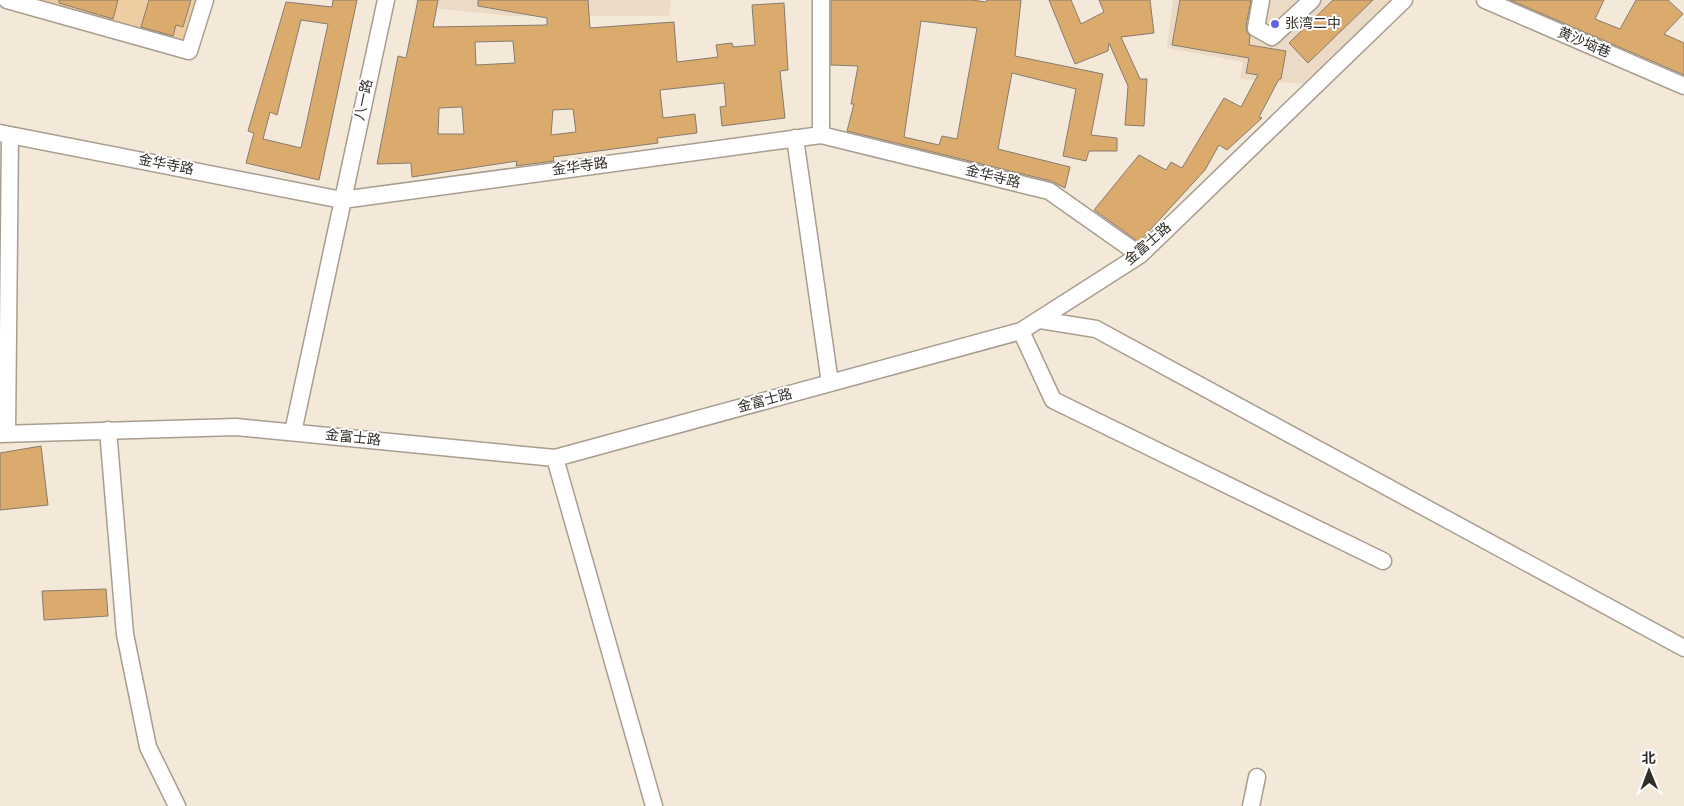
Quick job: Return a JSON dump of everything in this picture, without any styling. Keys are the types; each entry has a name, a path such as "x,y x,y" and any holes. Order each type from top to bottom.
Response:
{"street":[{"path":"7,0 51,6 189,51 205,0"},
{"name":"八一路","path":"293,432 386,0"},
{"path":"821,0 821,135"},
{"path":"1261,0 1256,28 1272,37 1312,0"},
{"name":"金富士路","path":"4,434 236,427 555,458 1022,332 1140,256 1404,0"},
{"name":"黄沙垴巷","path":"1485,0 1684,86"},
{"path":"4,434 5,134"},
{"name":"金华寺路","path":"5,134 342,200 821,135 1049,191 1140,256"},
{"path":"795,138 830,384"},
{"path":"1040,320 1096,329 1684,648"},
{"path":"1022,332 1053,400 1383,561"},
{"path":"108,430 126,634 148,747 177,806"},
{"path":"555,458 654,806"},
{"path":"1251,806 1257,777"}],"shaded area":[{"path":"7,0 205,0 189,51"},
{"path":"416,0 671,0 669,16 510,16 415,6"},
{"name":"张湾二中","path":"1173,0 1404,0 1316,85 1240,79 1243,62 1167,48"}],"building":[{"path":"59,0 118,0 113,19 59,3"},
{"path":"149,0 191,0 183,27 176,25 173,36 141,27"},
{"path":"333,0 357,0 319,180 246,163 254,133 248,131 286,2 332,7","holes":["301,20 328,24 301,148 263,139 270,112 277,115"]},
{"path":"418,0 438,0 433,27 547,25 547,18 478,6 478,0 588,0 590,28 674,22 677,62 718,57 716,45 732,43 733,47 755,45 752,5 784,3 788,70 780,71 785,118 722,126 720,107 726,106 724,83 660,90 663,118 695,114 697,133 657,138 658,143 553,157 554,161 516,166 517,161 412,177 411,163 377,164 398,56 406,58","holes":["513,41 515,63 476,65 475,42","462,107 464,134 438,134 439,108","573,109 576,132 551,135 553,110"]},
{"path":"831,0 972,0 986,2 987,0 1021,0 1015,56 1103,74 1091,135 1117,138 1117,151 1089,151 1086,161 1063,156 1076,89 1012,73 998,149 1070,167 1065,188 1051,181 847,131 854,104 851,104 858,66 831,65","holes":["921,21 977,28 957,139 942,136 939,145 904,137"]},
{"path":"1049,0 1071,0 1081,24 1104,12 1099,0 1150,0 1154,33 1121,37 1140,79 1147,79 1144,126 1125,125 1128,86 1109,43 1108,51 1075,64"},
{"path":"1180,0 1251,0 1246,26 1250,36 1249,45 1286,51 1281,79 1279,79 1259,117 1262,118 1227,150 1219,145 1205,170 1139,242 1094,210 1139,155 1166,170 1171,162 1182,168 1224,98 1241,107 1258,75 1246,73 1249,58 1172,45"},
{"path":"1333,0 1373,0 1308,63 1289,43"},
{"path":"1510,0 1604,0 1595,19 1620,29 1636,0 1668,0 1683,14 1664,34 1684,43 1684,75"},
{"path":"41,446 48,505 0,510 0,453"},
{"path":"106,589 108,616 44,620 42,591"}],"place":[{"name":"张湾二中","path":"1275,24"}]}
